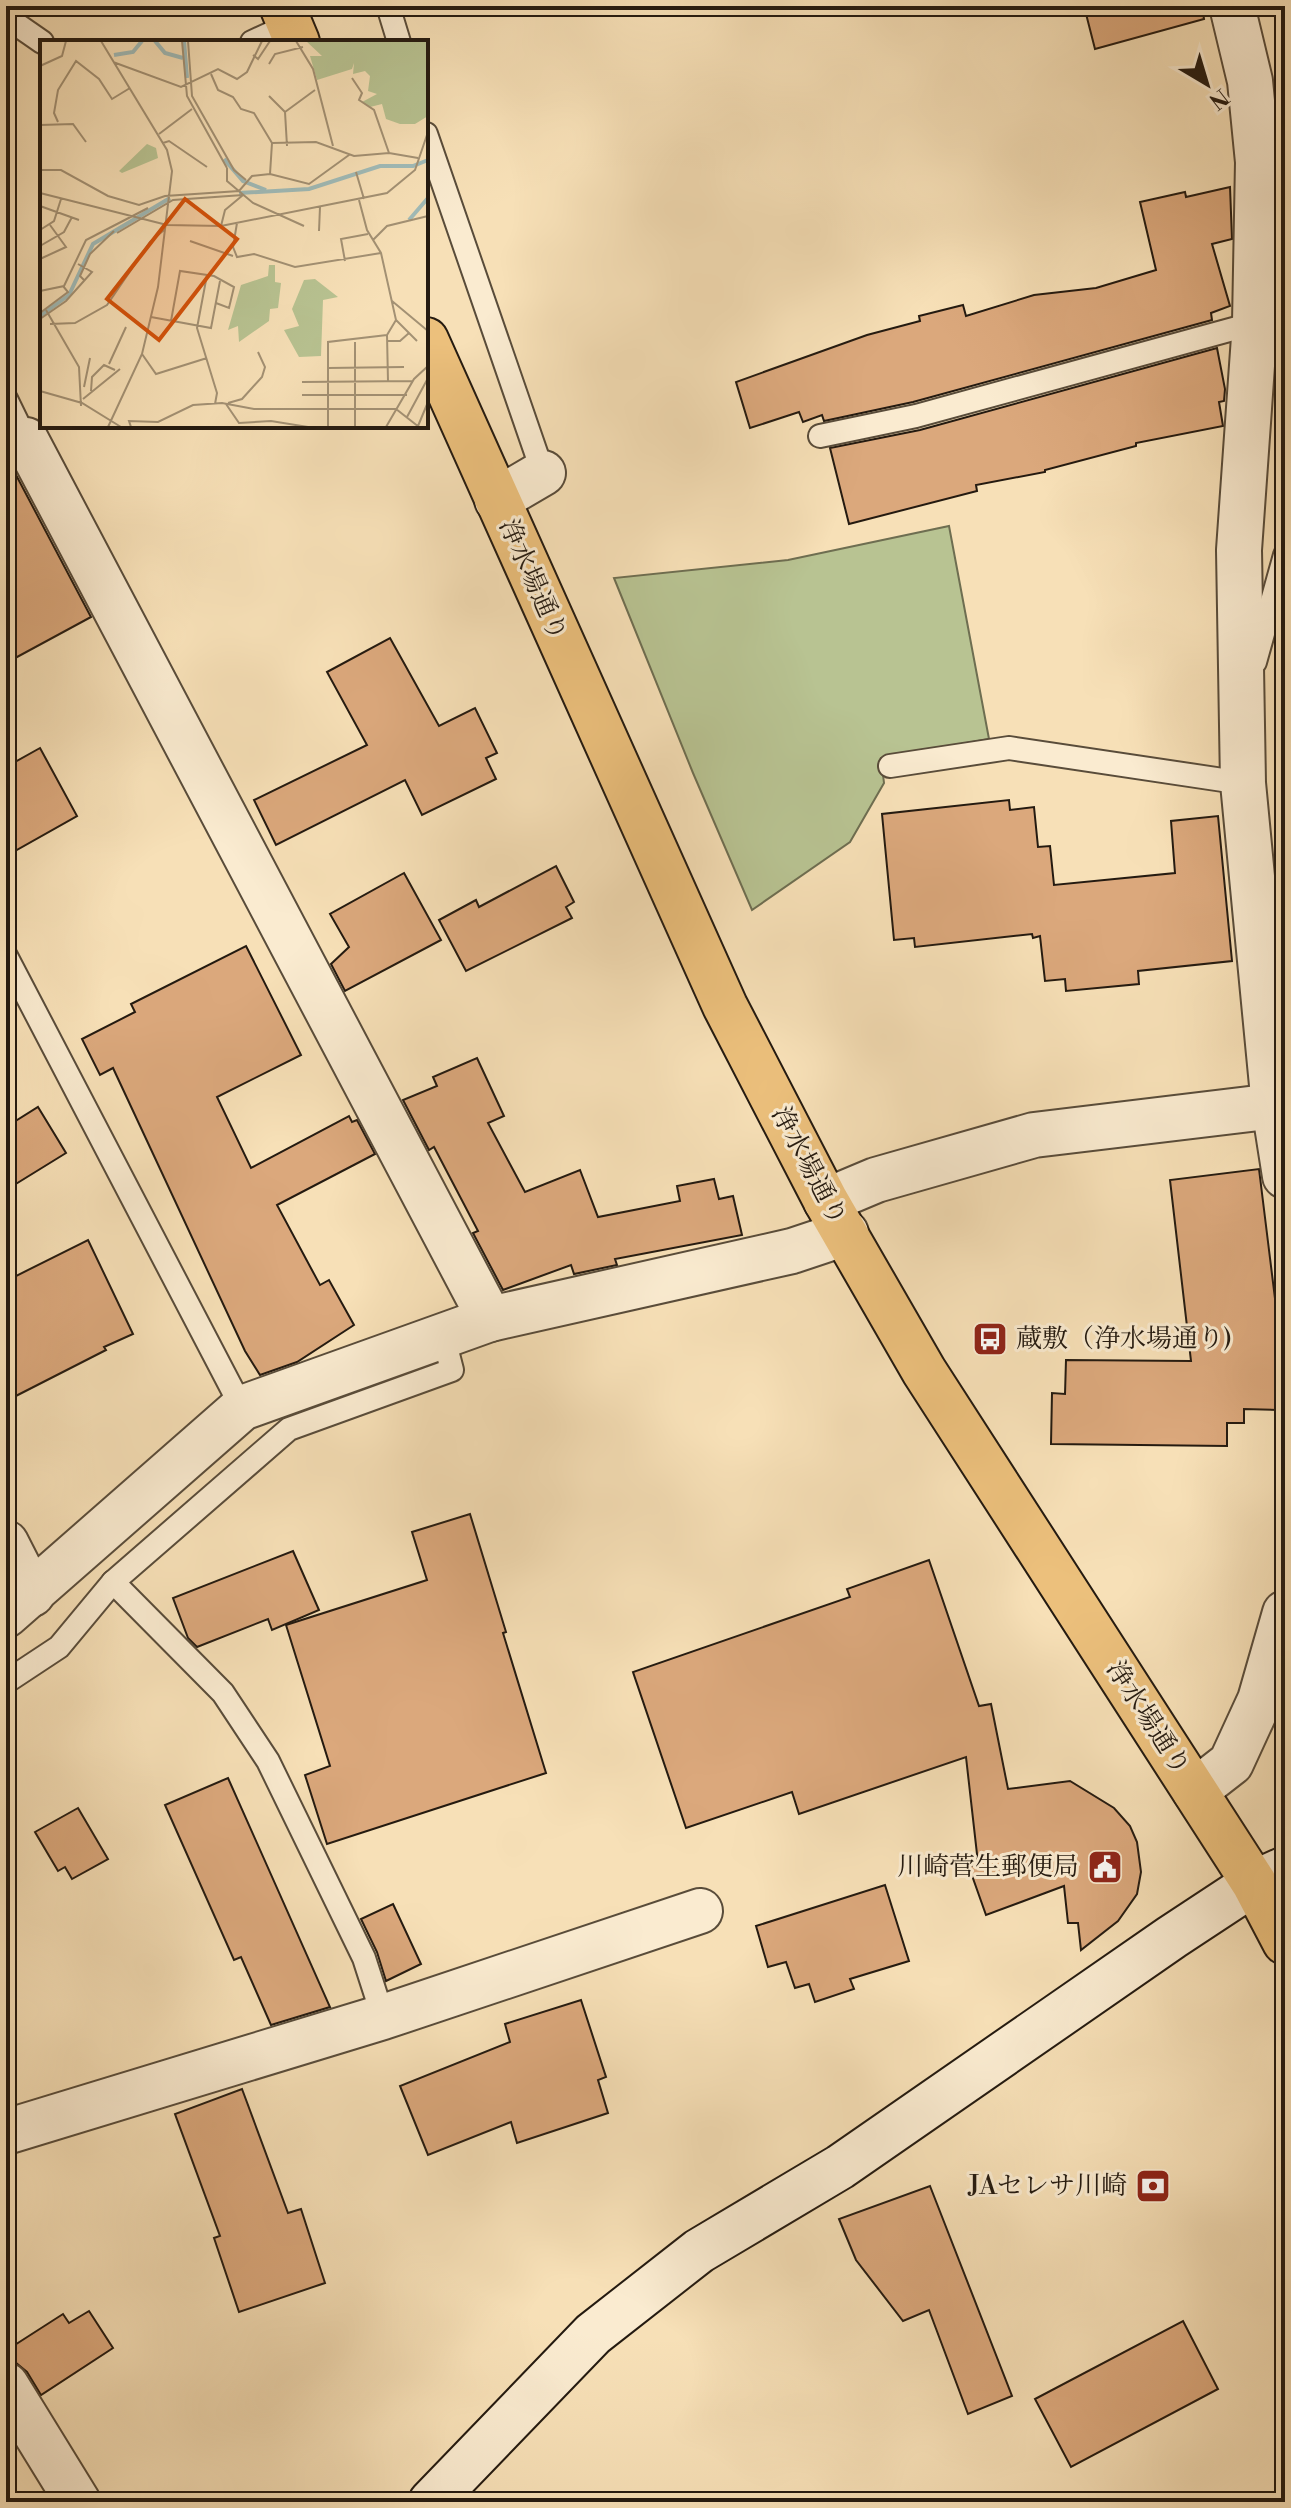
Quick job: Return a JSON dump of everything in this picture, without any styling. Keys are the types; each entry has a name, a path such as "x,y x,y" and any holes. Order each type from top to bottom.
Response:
{"main road":[{"name":"浄水場通り","path":"428,345 725,1006 836,1217 924,1371 1195,1791 1270,1876 1285,1942"}],"street":[{"path":"1232,6 1250,81 1258,162 1255,323 1239,550 1243,783 1278,1057 1274,1106 1285,1176"},
{"path":"28,439 490,1319"},
{"path":"497,500 543,473"},
{"path":"6,1543 19,1604 242,1408 490,1319 792,1251 836,1217 876,1180 1034,1135 1274,1106"},
{"path":"1195,1791 1231,1763 1260,1700 1285,1613"},
{"path":"431,2502 593,2334 699,2251 840,2167 1270,1876"},
{"path":"6,2132 383,2017 700,1911"},
{"path":"6,2385 78,2502"}],"lane":[{"path":"388,6 398,40"},
{"path":"6,17 40,41"},
{"path":"428,140 543,473"},
{"path":"820,436 916,416 1255,323"},
{"path":"6,399 28,439"},
{"path":"1241,697 1254,664 1285,555"},
{"path":"890,766 1009,748 1243,783"},
{"path":"6,956 242,1408"},
{"path":"6,1682 59,1647 113,1582 289,1429 452,1370 443,1335"},
{"path":"113,1582 223,1693 268,1761 364,1958 383,2017"}],"green space":[{"path":"949,526 989,739 881,758 884,783 850,842 752,910 614,578 788,560"}],"building":[{"path":"1084,6 1202,6 1204,19 1095,49"},
{"path":"1230,187 1232,239 1212,244 1230,306 1211,313 1212,320 913,402 824,421 822,415 803,422 799,412 750,428 736,382 867,335 920,321 919,316 963,305 966,316 1034,295 1096,288 1156,270 1140,202 1185,192 1186,197"},
{"path":"1217,348 1225,389 1224,401 1219,402 1223,426 1136,443 1136,446 1045,472 976,485 977,491 849,524 830,448 920,430"},
{"path":"6,456 91,617 6,663"},
{"path":"390,638 439,726 475,708 497,753 486,758 496,779 422,815 405,780 276,845 254,800 367,745 327,672"},
{"path":"40,748 77,816 6,856 6,767"},
{"path":"1009,800 1010,810 1034,807 1038,847 1050,846 1054,885 1175,873 1171,821 1218,816 1232,961 1138,971 1139,984 1066,991 1065,979 1045,981 1040,936 1033,938 1032,934 915,947 914,938 894,940 882,814"},
{"path":"556,866 574,902 566,907 572,918 466,971 439,920 476,900 479,907"},
{"path":"404,873 441,940 345,991 331,964 349,947 330,914"},
{"path":"246,946 301,1055 217,1097 251,1168 349,1116 352,1122 357,1120 375,1154 277,1205 320,1285 329,1280 354,1325 297,1362 260,1375 245,1351 113,1068 100,1075 82,1039 135,1012 131,1004"},
{"path":"477,1058 504,1116 488,1123 525,1192 580,1170 598,1217 680,1201 677,1186 714,1179 719,1199 733,1196 742,1235 615,1259 617,1265 574,1274 571,1265 503,1290 473,1233 478,1231 434,1147 429,1150 403,1100 437,1086 433,1077"},
{"path":"38,1107 66,1153 6,1190 6,1127"},
{"path":"1259,1169 1279,1331 1278,1410 1244,1409 1244,1423 1227,1423 1227,1446 1051,1444 1052,1393 1065,1394 1066,1360 1191,1361 1170,1180"},
{"path":"88,1240 133,1334 6,1401 6,1281"},
{"path":"470,1514 546,1773 327,1844 305,1775 330,1766 286,1625 427,1580 412,1532"},
{"path":"293,1551 319,1610 272,1630 268,1619 197,1647 188,1638 173,1598"},
{"path":"929,1560 979,1706 991,1704 1008,1789 1070,1781 1114,1808 1130,1826 1137,1842 1141,1872 1137,1894 1118,1921 1081,1950 1078,1923 1068,1923 1064,1886 986,1915 969,1867 978,1863 966,1757 799,1814 792,1792 686,1828 633,1672 850,1597 847,1589"},
{"path":"228,1778 330,2007 271,2025 241,1957 234,1960 165,1805"},
{"path":"78,1808 108,1859 72,1879 65,1867 58,1871 35,1832"},
{"path":"885,1885 909,1961 850,1979 854,1989 815,2002 809,1984 795,1988 786,1962 768,1967 756,1926"},
{"path":"393,1904 421,1964 386,1981 377,1952 361,1919"},
{"path":"581,2000 606,2077 598,2080 608,2113 517,2143 511,2122 428,2155 400,2086 510,2042 505,2024"},
{"path":"242,2089 288,2213 301,2209 325,2283 239,2312 214,2238 220,2236 175,2114"},
{"path":"930,2186 1012,2396 968,2414 929,2310 903,2321 856,2260 839,2219"},
{"path":"89,2311 113,2348 41,2395 27,2372 7,2350 63,2314 69,2323"},
{"path":"1183,2321 1218,2389 1071,2467 1035,2399"}],"place":[{"name":"蔵敷（浄水場通り)","path":"990,1339"},
{"name":"川崎菅生郵便局","path":"1105,1867"},
{"name":"JAセレサ川崎","path":"1153,2186"}]}
